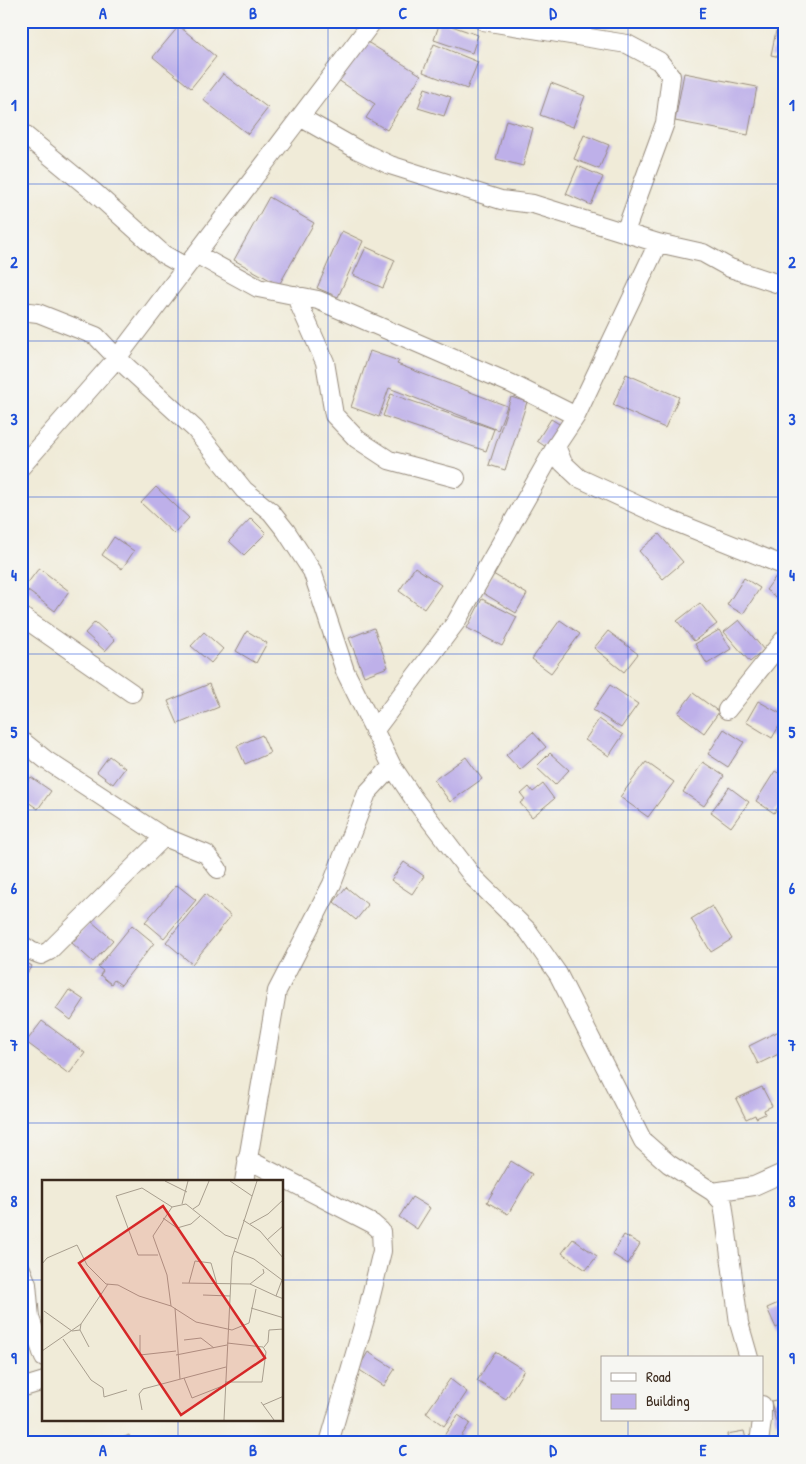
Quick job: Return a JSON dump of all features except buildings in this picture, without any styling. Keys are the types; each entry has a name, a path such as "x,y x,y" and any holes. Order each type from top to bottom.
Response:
{"street":[{"path":"21,467 117,358 372,21"},
{"path":"483,21 627,44 659,61 670,76 665,123 626,232"},
{"path":"300,117 358,150 390,165 501,200 533,204 658,243 702,253 730,268 785,286"},
{"path":"21,132 163,254 191,261 258,288 318,300 512,384 576,416"},
{"path":"374,732 456,622 556,446 576,416 658,243"},
{"path":"295,295 326,362 334,415 357,440 389,460 456,478"},
{"path":"21,311 38,313 96,336 117,358 195,429 244,490 270,512 298,546 312,571 345,671 392,766 414,799 474,878 528,931 558,974 643,1141 668,1164 713,1192 723,1203 739,1323 748,1356"},
{"path":"556,446 563,463 579,478 668,519 785,566"},
{"path":"21,616 132,693"},
{"path":"727,710 785,638"},
{"path":"21,740 46,760 164,837 206,854 218,869"},
{"path":"244,1180 277,991 332,884 366,793 392,766"},
{"path":"21,944 31,951 41,954 49,951 164,837"},
{"path":"247,1159 373,1224 382,1232 382,1251 369,1303 328,1443"},
{"path":"713,1192 754,1186 785,1172"},
{"path":"21,1269 27,1284 30,1318 42,1352"},
{"path":"21,1388 42,1382"},
{"path":"759,1443 762,1422"}]}
